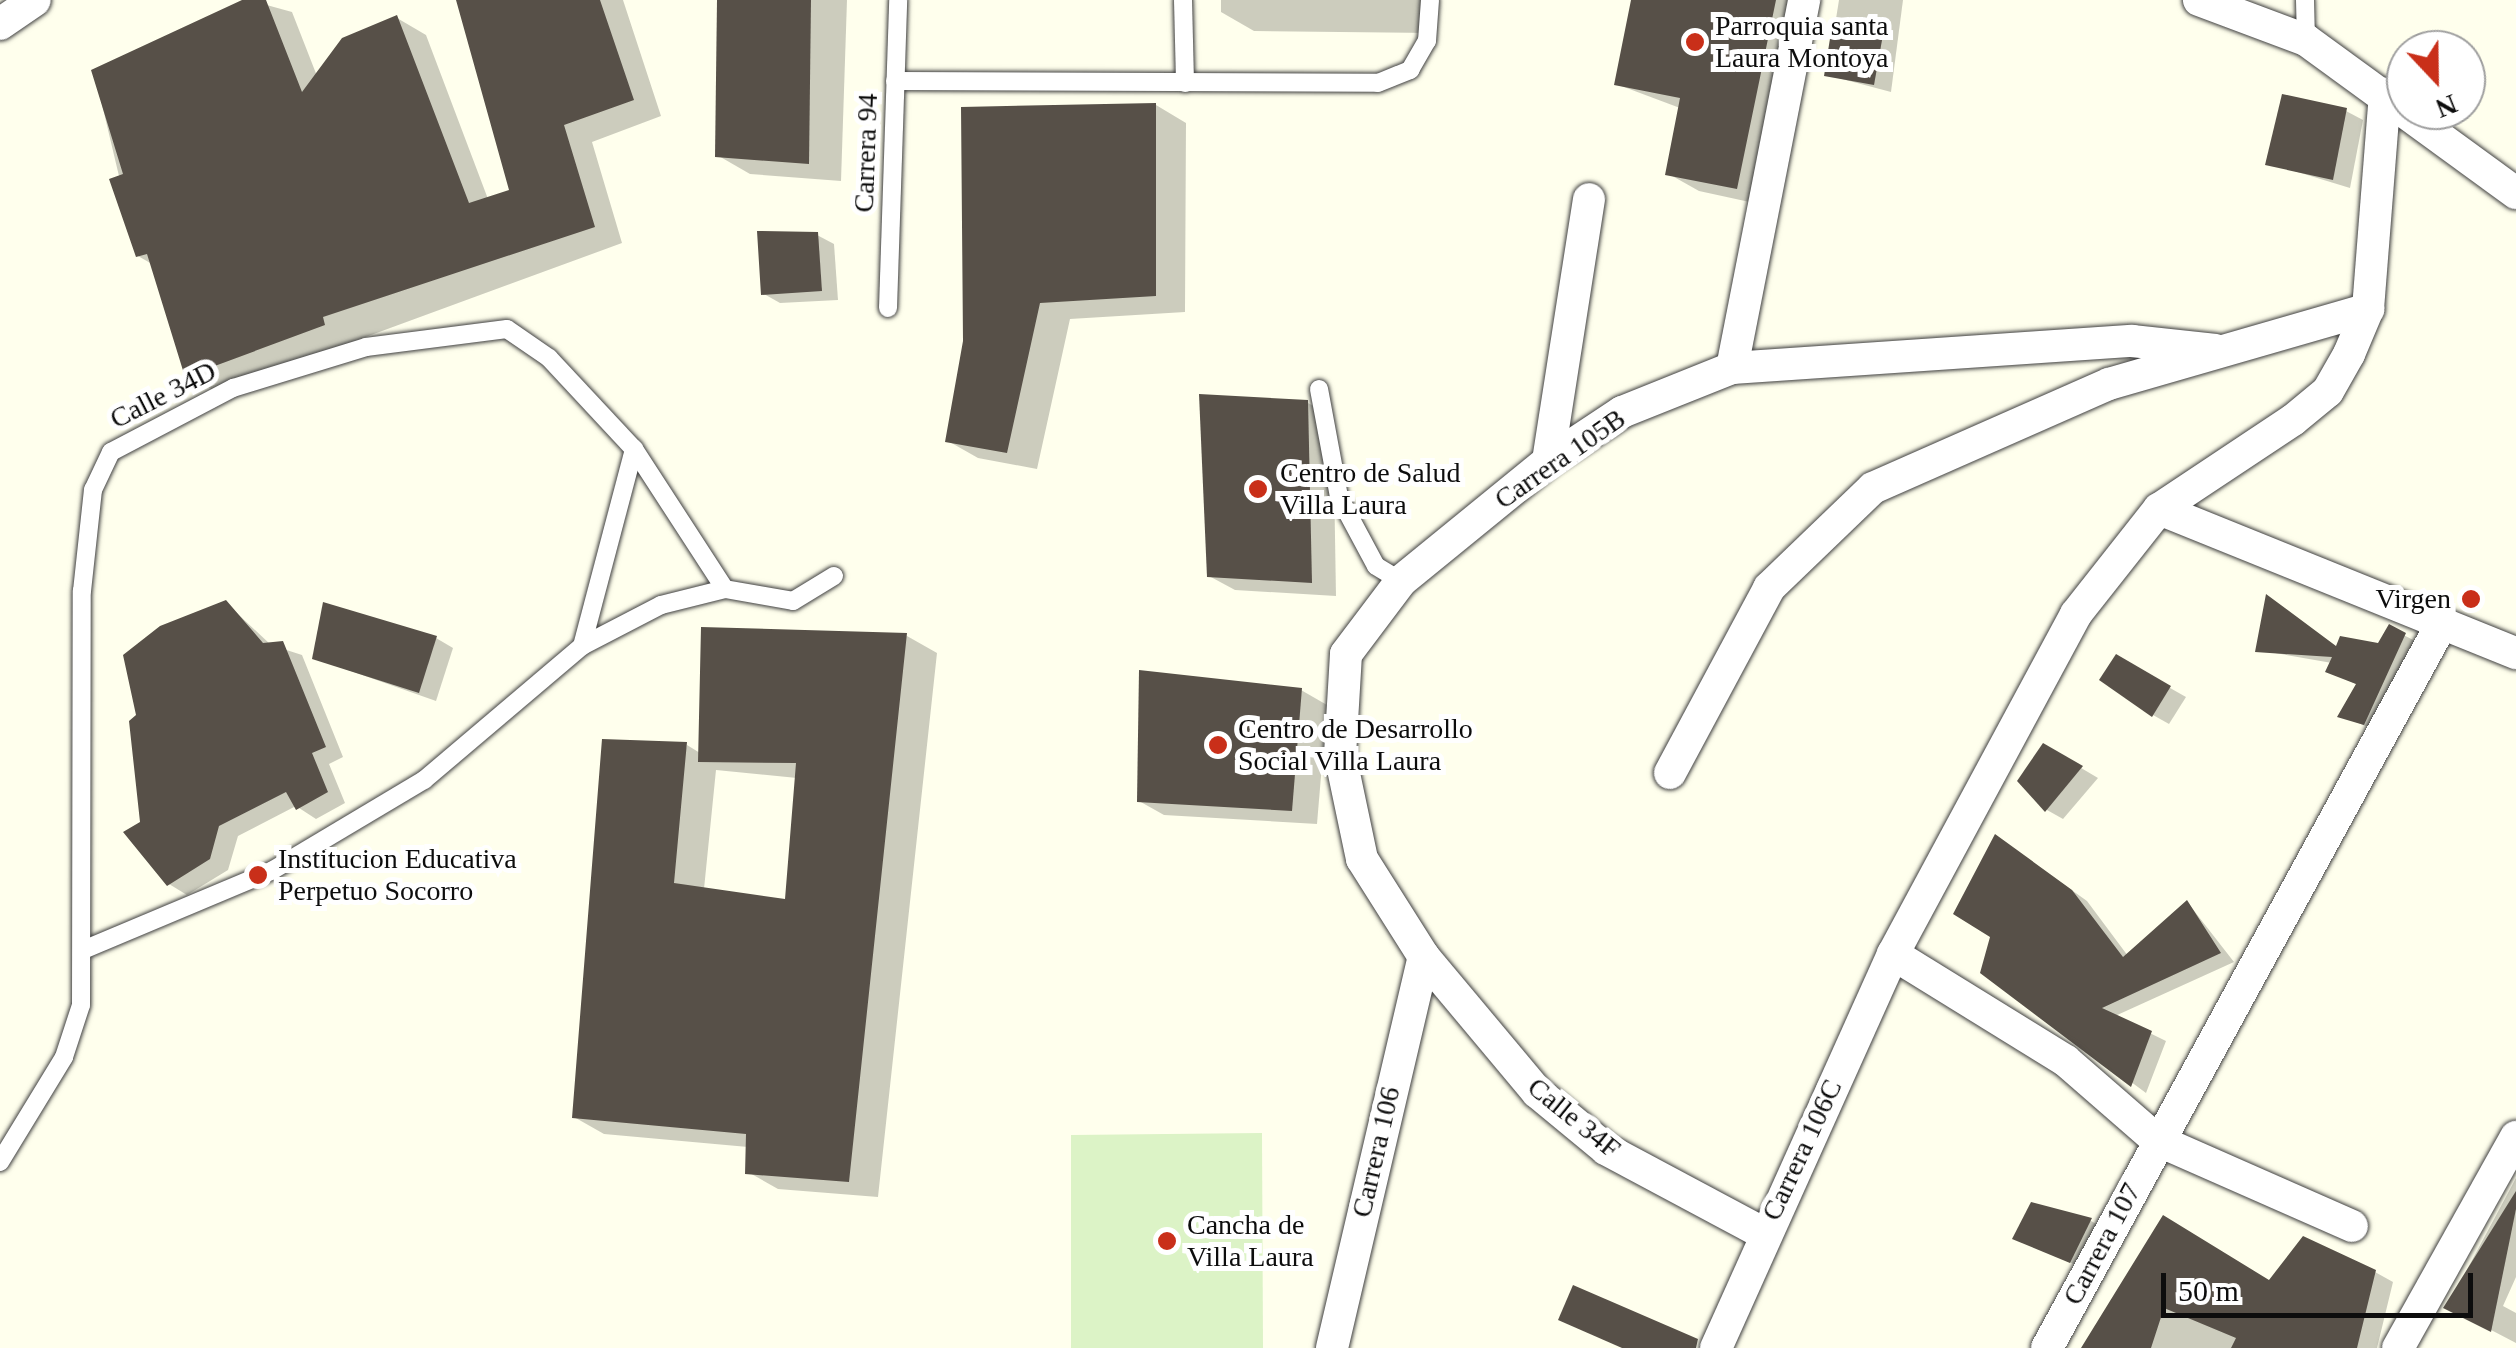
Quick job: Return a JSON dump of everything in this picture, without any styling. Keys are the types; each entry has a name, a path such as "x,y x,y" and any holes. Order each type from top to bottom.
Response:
{"street":[{"path":"0,24 35,0"},
{"path":"1732,368 1804,0"},
{"path":"2199,0 2306,40 2516,193"},
{"path":"1670,773 1769,588 1828,523 1936,455 2216,350 2368,309 2384,94"},
{"path":"1548,461 1589,199"},
{"name":"Carrera 106C","path":"1716,1348 1763,1232 1893,954 2076,614 2158,510 2328,391 2368,309"},
{"name":"Carrera 105B","path":"1424,957 1362,859 1340,755 1346,654 1401,582 1548,461 1622,412 1732,368 2132,342 2216,350"},
{"path":"2158,510 2440,627 2516,653"},
{"name":"Carrera 107","path":"2047,1348 2440,627"},
{"path":"1893,954 2066,1061 2157,1140 2352,1226"},
{"name":"Calle 34F","path":"1424,957 1550,1104 1606,1149 1763,1232"},
{"name":"Carrera 106","path":"1332,1348 1424,957"},
{"path":"2398,1348 2516,1137"}],"lane":[{"name":"Carrera 94","path":"888,308 898,0"},
{"path":"1183,0 1185,83"},
{"path":"896,82 1378,83 1410,70 1426,41 1430,0"},
{"path":"2305,0 2306,40"},
{"name":"Calle 34D","path":"0,1162 64,1057 82,1005 82,590 92,490 111,452 234,388 348,352 507,329 550,358 634,448 724,589"},
{"path":"1319,389 1338,497 1376,566 1401,582"},
{"path":"582,646 634,448"},
{"path":"83,950 273,870 424,780 582,646 661,606 724,589 793,601 834,576"}],"green space":[{"name":"Cancha de Villa Laura","path":"1262,1133 1263,1348 1071,1348 1071,1135"}],"building":[{"path":"242,0 266,0 302,92 342,38 397,15 469,203 509,190 456,0 600,0 634,100 564,125 595,227 323,317 325,325 185,377 147,254 136,257 109,179 123,174 91,70"},
{"path":"717,0 811,0 809,164 715,157"},
{"name":"Parroquia santa Laura Montoya","path":"1631,0 1776,0 1737,189 1665,175 1680,98 1614,85"},
{"path":"1833,20 1884,29 1874,85 1824,76"},
{"path":"2282,94 2347,108 2333,180 2265,165"},
{"path":"1156,103 1156,296 1040,303 1007,453 945,442 963,341 961,107"},
{"path":"757,231 818,232 822,291 761,295"},
{"name":"Centro de Salud Villa Laura","path":"1199,394 1308,400 1312,583 1207,577"},
{"path":"2266,594 2336,646 2340,636 2378,643 2389,624 2406,633 2364,725 2337,717 2356,684 2325,672 2332,657 2255,652"},
{"path":"226,600 263,643 283,641 326,747 312,753 328,792 296,810 286,792 219,826 210,859 167,886 123,832 140,822 129,721 136,715 123,655 160,626"},
{"path":"323,602 437,636 419,693 312,659"},
{"path":"701,627 907,633 849,1182 745,1174 746,1134 572,1118 602,739 687,742 674,883 785,899 796,763 698,762"},
{"path":"2116,654 2171,686 2152,717 2099,680"},
{"name":"Centro de Desarrollo Social Villa Laura","path":"1139,670 1302,688 1292,811 1137,802"},
{"path":"2043,743 2083,766 2045,812 2017,781"},
{"path":"1995,834 2072,890 2123,957 2187,900 2221,953 2102,1008 2152,1031 2131,1087 1980,973 1990,937 1953,914"},
{"path":"2516,1191 2516,1209 2491,1332 2443,1308"},
{"path":"2031,1202 2092,1218 2070,1263 2012,1239"},
{"path":"2163,1215 2269,1280 2303,1236 2376,1270 2357,1348 2231,1348 2236,1338 2164,1308 2151,1348 2081,1348"},
{"path":"1573,1285 1698,1339 1696,1348 1622,1348 1558,1320"}],"place":[{"name":"Parroquia santa Laura Montoya","path":"1695,42"},
{"name":"Centro de Salud Villa Laura","path":"1258,489"},
{"name":"Virgen","path":"2471,599"},
{"name":"Centro de Desarrollo Social Villa Laura","path":"1218,745"},
{"name":"Institucion Educativa Perpetuo Socorro","path":"258,875"},
{"name":"Cancha de Villa Laura","path":"1167,1241"}]}
